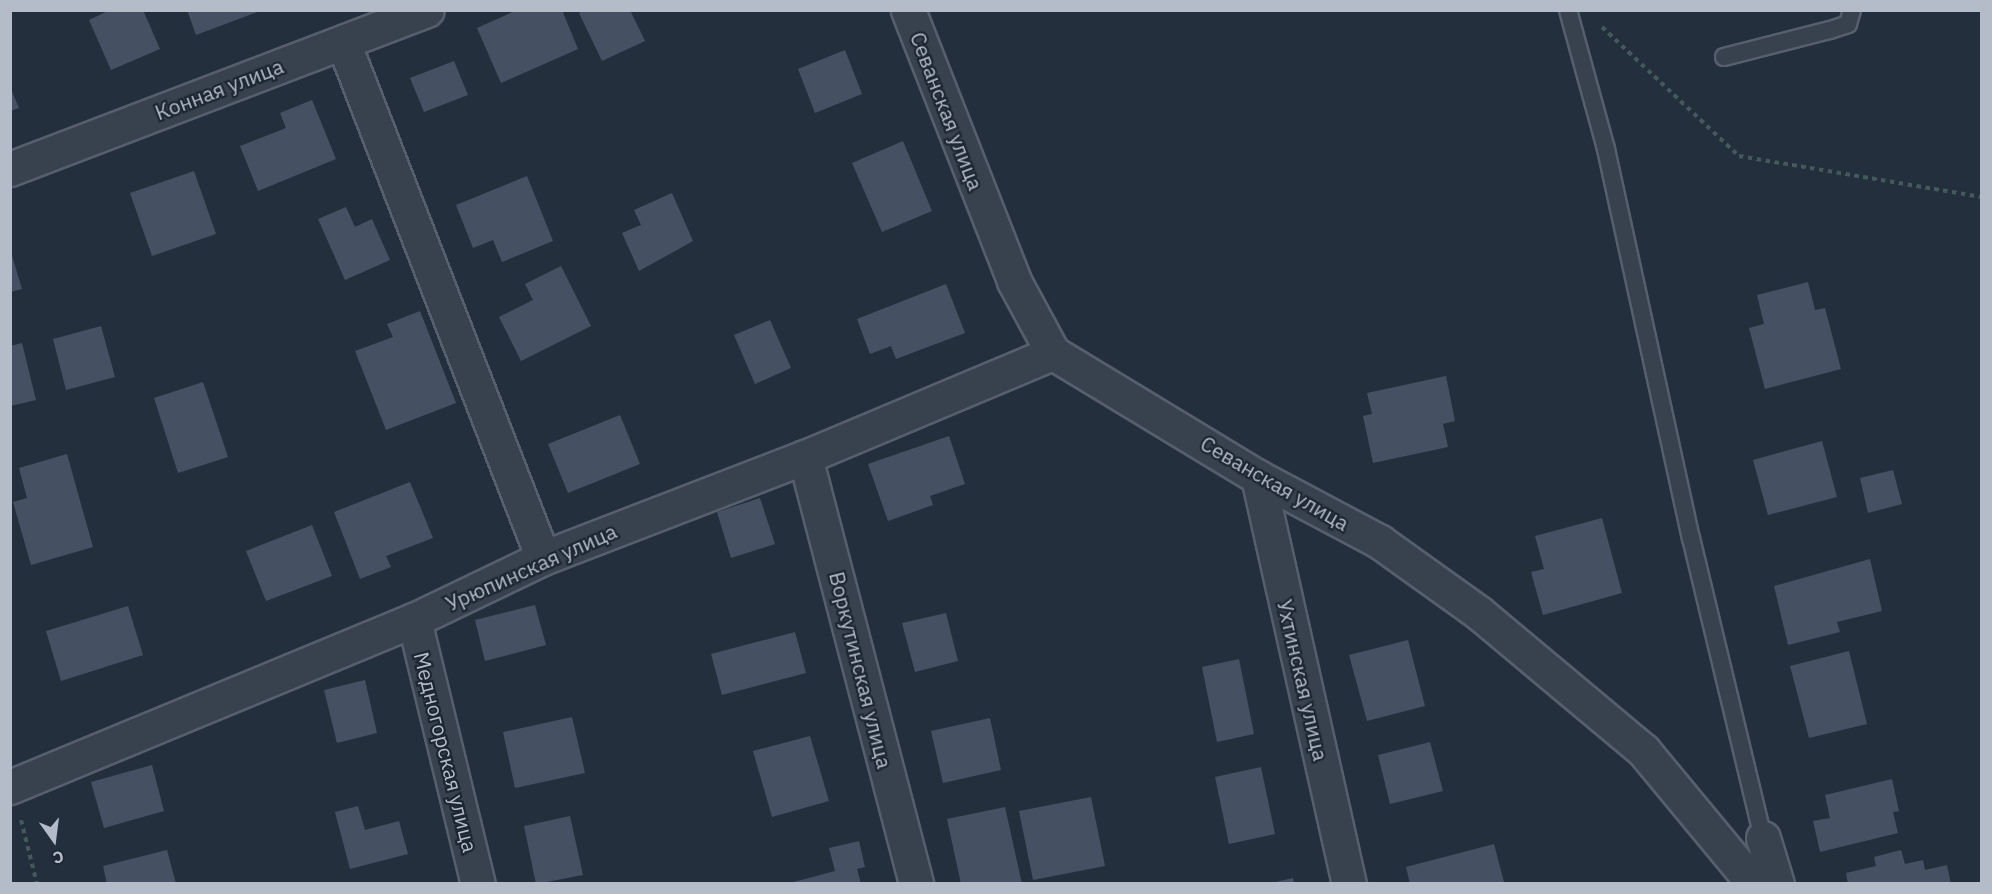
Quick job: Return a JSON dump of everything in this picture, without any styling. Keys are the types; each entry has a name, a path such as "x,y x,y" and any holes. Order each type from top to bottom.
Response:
{"street":[{"name":"Конная улица","path":"10,169 428,10"},
{"name":"Севанская улица","path":"908,10 1014,281 1053,353 1258,477 1380,542 1489,620 1643,750 1754,884"},
{"path":"343,42 543,558"},
{"name":"Урюпинская улица","path":"12,787 414,620 543,558 805,457 1053,353"},
{"name":"Воркутинская улица","path":"805,457 916,884"},
{"name":"Ухтинская улица","path":"1258,477 1349,884"},
{"name":"Медногорская улица","path":"414,620 478,884"},
{"path":"1763,838 1777,884"}],"lane":[{"path":"1568,10 1606,149 1691,538 1763,838"},
{"path":"1724,57 1848,24 1852,10"}],"path":[{"path":"1593,18 1738,156 1982,196"},
{"path":"12,787 37,884"}],"building":[{"path":"110,10 143,10 160,49 111,70 89,20"},
{"path":"187,10 260,10 260,11 196,35"},
{"path":"517,10 562,10 578,49 501,83 477,28"},
{"path":"584,10 630,10 645,41 602,61 579,13"},
{"path":"845,50 862,94 815,113 798,69"},
{"path":"454,61 468,95 424,112 410,78"},
{"path":"10,87 19,108 10,111"},
{"path":"312,100 336,159 258,191 240,146 286,128 280,113"},
{"path":"903,141 932,211 882,232 852,163"},
{"path":"194,171 216,234 152,256 130,193"},
{"path":"527,176 553,241 502,262 493,240 473,248 456,205"},
{"path":"672,193 693,241 639,271 622,233 641,225 634,210"},
{"path":"346,207 355,227 372,219 390,260 345,280 318,219"},
{"path":"10,249 22,289 10,292"},
{"path":"561,266 591,326 521,361 499,317 533,300 525,284"},
{"path":"1808,282 1815,310 1825,308 1841,369 1765,389 1749,328 1764,324 1757,295"},
{"path":"946,284 965,333 896,359 891,346 870,354 857,319"},
{"path":"420,311 456,403 386,430 355,351 393,337 387,324"},
{"path":"770,320 791,368 755,384 734,335"},
{"path":"101,326 115,377 66,390 53,339"},
{"path":"22,343 36,400 10,406 10,346"},
{"path":"1446,376 1455,421 1443,424 1448,447 1373,463 1363,416 1372,414 1367,393"},
{"path":"203,382 228,457 178,473 154,398"},
{"path":"620,415 640,464 568,493 548,444"},
{"path":"949,436 965,484 930,496 933,505 888,521 868,464"},
{"path":"1822,441 1837,497 1768,515 1753,460"},
{"path":"67,454 93,547 31,565 13,502 27,498 19,468"},
{"path":"1893,470 1902,504 1868,513 1860,478"},
{"path":"410,482 433,538 386,556 391,567 360,579 334,512"},
{"path":"760,498 775,544 731,558 717,512"},
{"path":"1602,518 1622,593 1543,615 1531,572 1544,569 1535,536"},
{"path":"312,525 332,576 266,601 246,551"},
{"path":"1870,559 1882,611 1837,622 1840,632 1788,645 1774,586"},
{"path":"535,605 546,645 485,661 475,620"},
{"path":"128,606 143,655 61,681 46,631"},
{"path":"946,613 958,661 915,672 902,623"},
{"path":"795,632 806,673 722,695 711,654"},
{"path":"1408,640 1425,706 1367,721 1349,655"},
{"path":"1849,651 1867,724 1809,738 1790,666"},
{"path":"1239,659 1254,734 1217,742 1202,667"},
{"path":"365,680 377,733 337,743 324,690"},
{"path":"572,717 585,773 515,788 503,732"},
{"path":"990,718 1001,770 943,783 931,731"},
{"path":"810,736 829,801 772,817 753,751"},
{"path":"1430,742 1443,791 1390,804 1378,755"},
{"path":"152,765 164,811 104,828 91,782"},
{"path":"1261,767 1275,834 1229,844 1215,777"},
{"path":"1892,779 1899,811 1893,812 1898,833 1820,852 1813,821 1830,818 1825,795"},
{"path":"1091,797 1105,866 1033,880 1019,811"},
{"path":"358,806 365,830 399,821 408,854 350,869 335,812"},
{"path":"1005,807 1022,884 961,884 947,819"},
{"path":"570,816 583,875 536,884 524,826"},
{"path":"859,841 865,867 857,869 861,884 786,884 835,871 829,848"},
{"path":"1494,844 1504,882 1410,884 1406,867"},
{"path":"167,850 176,884 107,884 103,866"},
{"path":"1901,850 1905,864 1923,860 1925,870 1947,865 1951,884 1848,884 1846,873 1876,866 1874,857"},
{"path":"1293,878 1294,884 1271,884 1271,883"}]}
